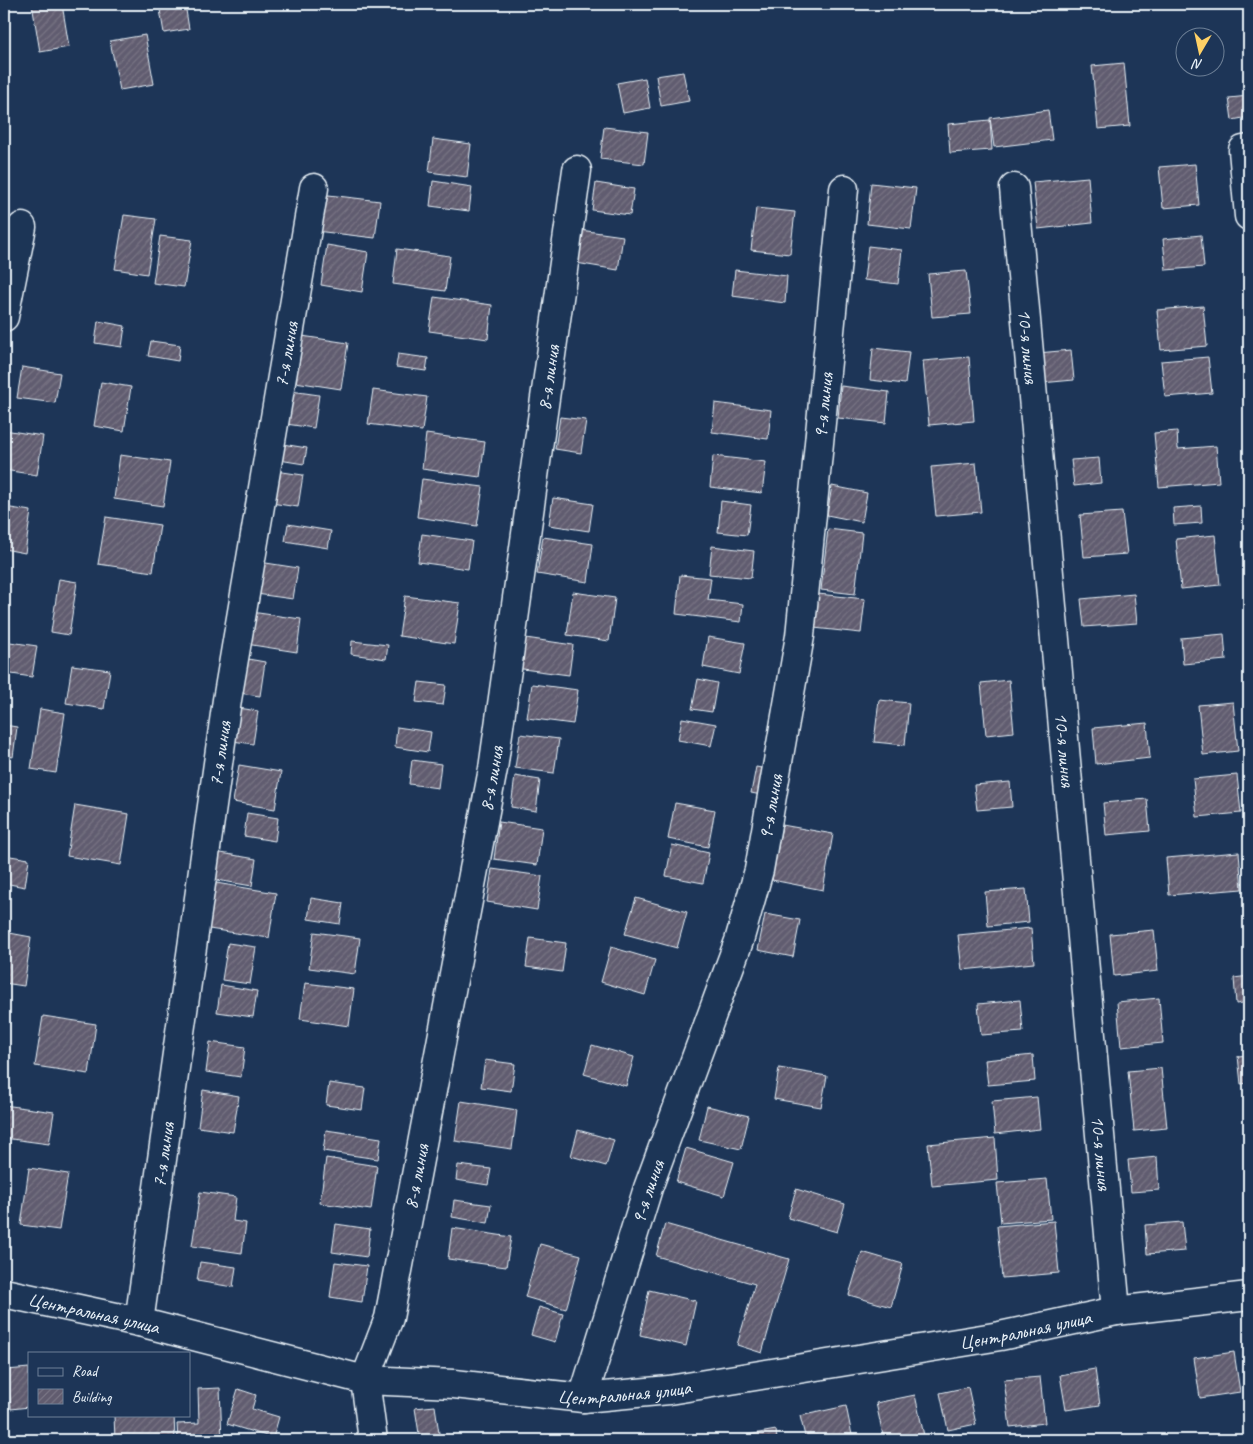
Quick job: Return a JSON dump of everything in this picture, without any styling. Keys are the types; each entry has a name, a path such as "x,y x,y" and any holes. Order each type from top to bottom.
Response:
{"street":[{"path":"1246,150 1249,216"},
{"name":"8-я линия","path":"365,1380 389,1318 493,769 577,170"},
{"name":"7-я линия","path":"140,1322 227,700 314,188"},
{"name":"10-я линия","path":"1014,188 1116,1311"},
{"name":"9-я линия","path":"582,1398 648,1188 739,941 758,870 800,636 844,189"},
{"path":"4,318 22,228"},
{"name":"Центральная улица","path":"4,1293 140,1322 365,1380 454,1384 582,1398 688,1387 1000,1336 1116,1311 1249,1296"},
{"path":"365,1380 374,1440"}],"building":[{"path":"32,4 62,4 69,47 40,52"},
{"path":"159,4 185,4 189,29 164,33"},
{"path":"145,35 154,84 120,90 110,41"},
{"path":"1124,63 1130,126 1098,129 1092,66"},
{"path":"683,72 689,101 661,106 656,76"},
{"path":"645,78 650,108 623,113 617,83"},
{"path":"1249,96 1249,117 1232,120 1229,98"},
{"path":"1048,110 1052,140 994,147 990,118"},
{"path":"990,120 992,150 950,153 948,124"},
{"path":"604,127 648,132 644,164 600,159"},
{"path":"433,139 471,144 467,177 429,172"},
{"path":"1195,164 1199,205 1163,208 1159,167"},
{"path":"1088,177 1092,223 1038,229 1033,182"},
{"path":"433,181 472,187 469,211 430,206"},
{"path":"596,183 634,189 630,215 592,210"},
{"path":"871,183 916,188 911,229 867,224"},
{"path":"320,194 380,201 375,238 316,231"},
{"path":"756,208 795,212 790,254 751,250"},
{"path":"124,215 156,219 147,274 115,269"},
{"path":"580,230 623,236 618,270 576,263"},
{"path":"1201,235 1204,267 1166,270 1163,239"},
{"path":"160,236 192,240 184,287 153,283"},
{"path":"327,245 368,252 362,292 321,285"},
{"path":"868,246 902,250 898,284 864,280"},
{"path":"397,249 450,256 445,291 393,284"},
{"path":"735,270 787,276 785,303 732,296"},
{"path":"966,271 971,314 932,317 928,274"},
{"path":"434,297 492,305 488,339 429,331"},
{"path":"1203,306 1207,346 1161,350 1157,310"},
{"path":"98,321 125,326 122,347 95,343"},
{"path":"302,336 348,343 341,389 295,382"},
{"path":"151,341 180,345 178,361 148,356"},
{"path":"873,348 909,352 905,384 870,380"},
{"path":"1071,350 1074,380 1041,383 1038,353"},
{"path":"398,354 428,358 426,371 396,367"},
{"path":"969,357 974,421 929,425 923,361"},
{"path":"1208,357 1212,393 1165,397 1161,361"},
{"path":"22,367 60,373 55,403 17,398"},
{"path":"101,382 131,387 124,431 94,426"},
{"path":"841,386 889,392 886,423 838,418"},
{"path":"284,390 319,395 314,428 279,423"},
{"path":"373,390 427,397 422,431 368,424"},
{"path":"715,403 771,410 768,439 712,432"},
{"path":"560,417 586,420 581,453 555,449"},
{"path":"4,430 43,436 37,475 4,470"},
{"path":"1177,431 1178,449 1216,446 1219,482 1159,487 1154,433"},
{"path":"426,434 485,442 480,477 422,469"},
{"path":"276,443 307,448 304,464 273,459"},
{"path":"120,455 170,462 163,506 114,499"},
{"path":"713,456 766,462 762,493 710,487"},
{"path":"1099,458 1101,483 1074,486 1071,460"},
{"path":"976,463 981,512 936,516 931,467"},
{"path":"269,470 303,475 298,507 264,502"},
{"path":"422,479 483,487 477,526 417,517"},
{"path":"832,486 867,493 862,522 827,515"},
{"path":"553,498 593,504 589,531 549,525"},
{"path":"721,501 751,505 747,535 718,532"},
{"path":"1201,506 1202,523 1174,525 1173,508"},
{"path":"4,507 31,511 25,553 4,549"},
{"path":"1122,512 1127,554 1084,557 1080,515"},
{"path":"106,517 160,525 153,572 98,564"},
{"path":"288,524 331,531 328,548 285,541"},
{"path":"828,529 862,533 855,594 821,590"},
{"path":"422,534 472,541 468,569 418,562"},
{"path":"1215,535 1220,585 1181,589 1176,539"},
{"path":"543,537 593,544 588,582 537,574"},
{"path":"712,546 754,551 751,578 709,574"},
{"path":"253,561 298,568 293,599 249,593"},
{"path":"680,575 711,578 708,600 743,604 741,622 676,614"},
{"path":"59,579 77,582 69,635 51,632"},
{"path":"573,592 615,598 609,641 567,635"},
{"path":"818,594 865,599 861,633 814,628"},
{"path":"1134,594 1137,623 1084,627 1081,599"},
{"path":"405,596 460,603 454,644 399,636"},
{"path":"251,612 301,619 297,652 246,644"},
{"path":"1224,634 1226,660 1183,664 1181,638"},
{"path":"519,637 573,645 569,675 515,668"},
{"path":"708,637 745,643 739,674 703,667"},
{"path":"352,641 388,645 386,659 351,654"},
{"path":"10,642 37,646 32,677 5,673"},
{"path":"237,657 265,662 260,696 232,692"},
{"path":"72,665 110,670 104,709 66,703"},
{"path":"698,679 717,683 712,712 692,709"},
{"path":"1009,680 1014,732 986,735 981,683"},
{"path":"419,682 446,685 443,705 416,702"},
{"path":"532,684 578,690 573,724 527,718"},
{"path":"879,700 909,703 905,745 874,742"},
{"path":"1233,702 1238,751 1203,755 1198,705"},
{"path":"232,707 258,711 253,744 226,740"},
{"path":"40,709 65,713 56,773 31,769"},
{"path":"682,718 716,724 711,746 678,740"},
{"path":"1147,723 1150,758 1096,764 1093,728"},
{"path":"4,725 17,727 13,757 4,755"},
{"path":"397,727 431,732 428,752 395,747"},
{"path":"520,734 559,739 554,773 515,768"},
{"path":"412,760 441,764 438,788 409,784"},
{"path":"239,765 281,772 275,809 233,802"},
{"path":"756,767 772,770 767,796 751,793"},
{"path":"1237,775 1241,813 1197,817 1193,779"},
{"path":"515,776 540,780 536,811 511,807"},
{"path":"1010,782 1012,807 977,810 974,785"},
{"path":"1147,799 1150,831 1106,835 1103,803"},
{"path":"675,803 715,810 708,847 668,839"},
{"path":"75,805 129,814 121,865 67,856"},
{"path":"247,813 278,818 275,841 244,836"},
{"path":"499,822 542,828 537,865 494,859"},
{"path":"782,825 833,834 823,890 772,880"},
{"path":"672,845 709,853 703,883 666,876"},
{"path":"215,852 256,859 252,886 211,879"},
{"path":"1239,852 1242,889 1169,895 1166,858"},
{"path":"4,855 29,859 25,887 4,883"},
{"path":"492,869 542,876 537,910 487,902"},
{"path":"216,883 276,893 269,938 209,929"},
{"path":"1026,889 1029,922 988,926 985,892"},
{"path":"311,898 343,903 340,924 308,919"},
{"path":"636,898 687,912 677,948 625,934"},
{"path":"765,914 800,920 793,957 758,950"},
{"path":"1031,928 1034,963 962,970 958,935"},
{"path":"1154,930 1158,971 1114,976 1110,934"},
{"path":"4,932 31,937 24,986 4,983"},
{"path":"314,932 360,938 355,974 309,968"},
{"path":"530,938 566,943 562,972 526,967"},
{"path":"228,943 256,947 250,984 222,980"},
{"path":"611,947 655,960 645,995 601,982"},
{"path":"1249,976 1249,1002 1236,1004 1234,978"},
{"path":"305,983 354,989 349,1026 300,1019"},
{"path":"221,985 257,991 253,1017 217,1012"},
{"path":"1159,998 1163,1043 1121,1047 1117,1002"},
{"path":"1020,1000 1023,1032 981,1035 978,1004"},
{"path":"43,1016 96,1024 89,1074 35,1066"},
{"path":"210,1042 245,1047 241,1077 206,1072"},
{"path":"592,1045 634,1057 626,1086 584,1074"},
{"path":"1033,1055 1035,1081 988,1085 985,1060"},
{"path":"1249,1055 1249,1083 1241,1084 1238,1056"},
{"path":"485,1060 515,1064 511,1091 481,1087"},
{"path":"779,1068 827,1076 821,1107 774,1099"},
{"path":"1161,1068 1167,1128 1134,1131 1128,1071"},
{"path":"329,1083 365,1088 362,1110 326,1105"},
{"path":"203,1090 239,1096 233,1132 198,1127"},
{"path":"1037,1097 1040,1129 995,1134 992,1101"},
{"path":"461,1101 517,1110 512,1149 455,1141"},
{"path":"4,1105 54,1112 49,1144 4,1138"},
{"path":"707,1106 749,1116 741,1149 699,1140"},
{"path":"326,1130 381,1138 378,1159 323,1151"},
{"path":"578,1130 614,1140 606,1166 571,1156"},
{"path":"995,1138 998,1180 932,1186 928,1144"},
{"path":"686,1148 734,1162 724,1196 676,1182"},
{"path":"1157,1157 1159,1190 1131,1192 1128,1160"},
{"path":"326,1158 377,1166 371,1210 320,1203"},
{"path":"458,1165 491,1169 488,1185 456,1180"},
{"path":"29,1168 68,1174 59,1230 21,1225"},
{"path":"1047,1179 1051,1219 1001,1223 997,1183"},
{"path":"796,1189 845,1204 837,1232 788,1218"},
{"path":"200,1192 236,1197 233,1221 246,1223 242,1253 192,1246"},
{"path":"454,1200 491,1205 488,1223 452,1217"},
{"path":"1054,1221 1059,1273 1002,1278 997,1226"},
{"path":"1182,1222 1185,1251 1147,1254 1145,1225"},
{"path":"336,1224 370,1229 367,1257 332,1252"},
{"path":"665,1224 789,1259 762,1353 737,1345 755,1284 656,1256"},
{"path":"452,1228 511,1237 506,1267 448,1259"},
{"path":"540,1244 581,1255 566,1309 525,1297"},
{"path":"862,1252 903,1264 891,1307 849,1295"},
{"path":"200,1262 236,1267 233,1287 197,1281"},
{"path":"335,1262 367,1266 362,1302 330,1297"},
{"path":"649,1290 696,1301 686,1346 640,1335"},
{"path":"539,1307 563,1314 555,1342 531,1335"},
{"path":"1234,1352 1240,1392 1200,1398 1194,1358"},
{"path":"28,1368 28,1407 11,1409 7,1370"},
{"path":"1095,1369 1100,1405 1066,1410 1060,1375"},
{"path":"1040,1377 1045,1423 1010,1427 1004,1380"},
{"path":"968,1387 976,1424 948,1430 940,1393"},
{"path":"220,1388 222,1440 178,1440 177,1424 199,1423 198,1389"},
{"path":"238,1389 256,1395 252,1409 279,1417 273,1438 227,1424"},
{"path":"915,1395 925,1440 884,1440 876,1403"},
{"path":"435,1406 440,1440 420,1440 415,1408"},
{"path":"846,1406 853,1440 806,1440 800,1416"},
{"path":"114,1416 174,1416 175,1440 115,1440"},
{"path":"776,1430 777,1440 732,1440 731,1438"}]}
